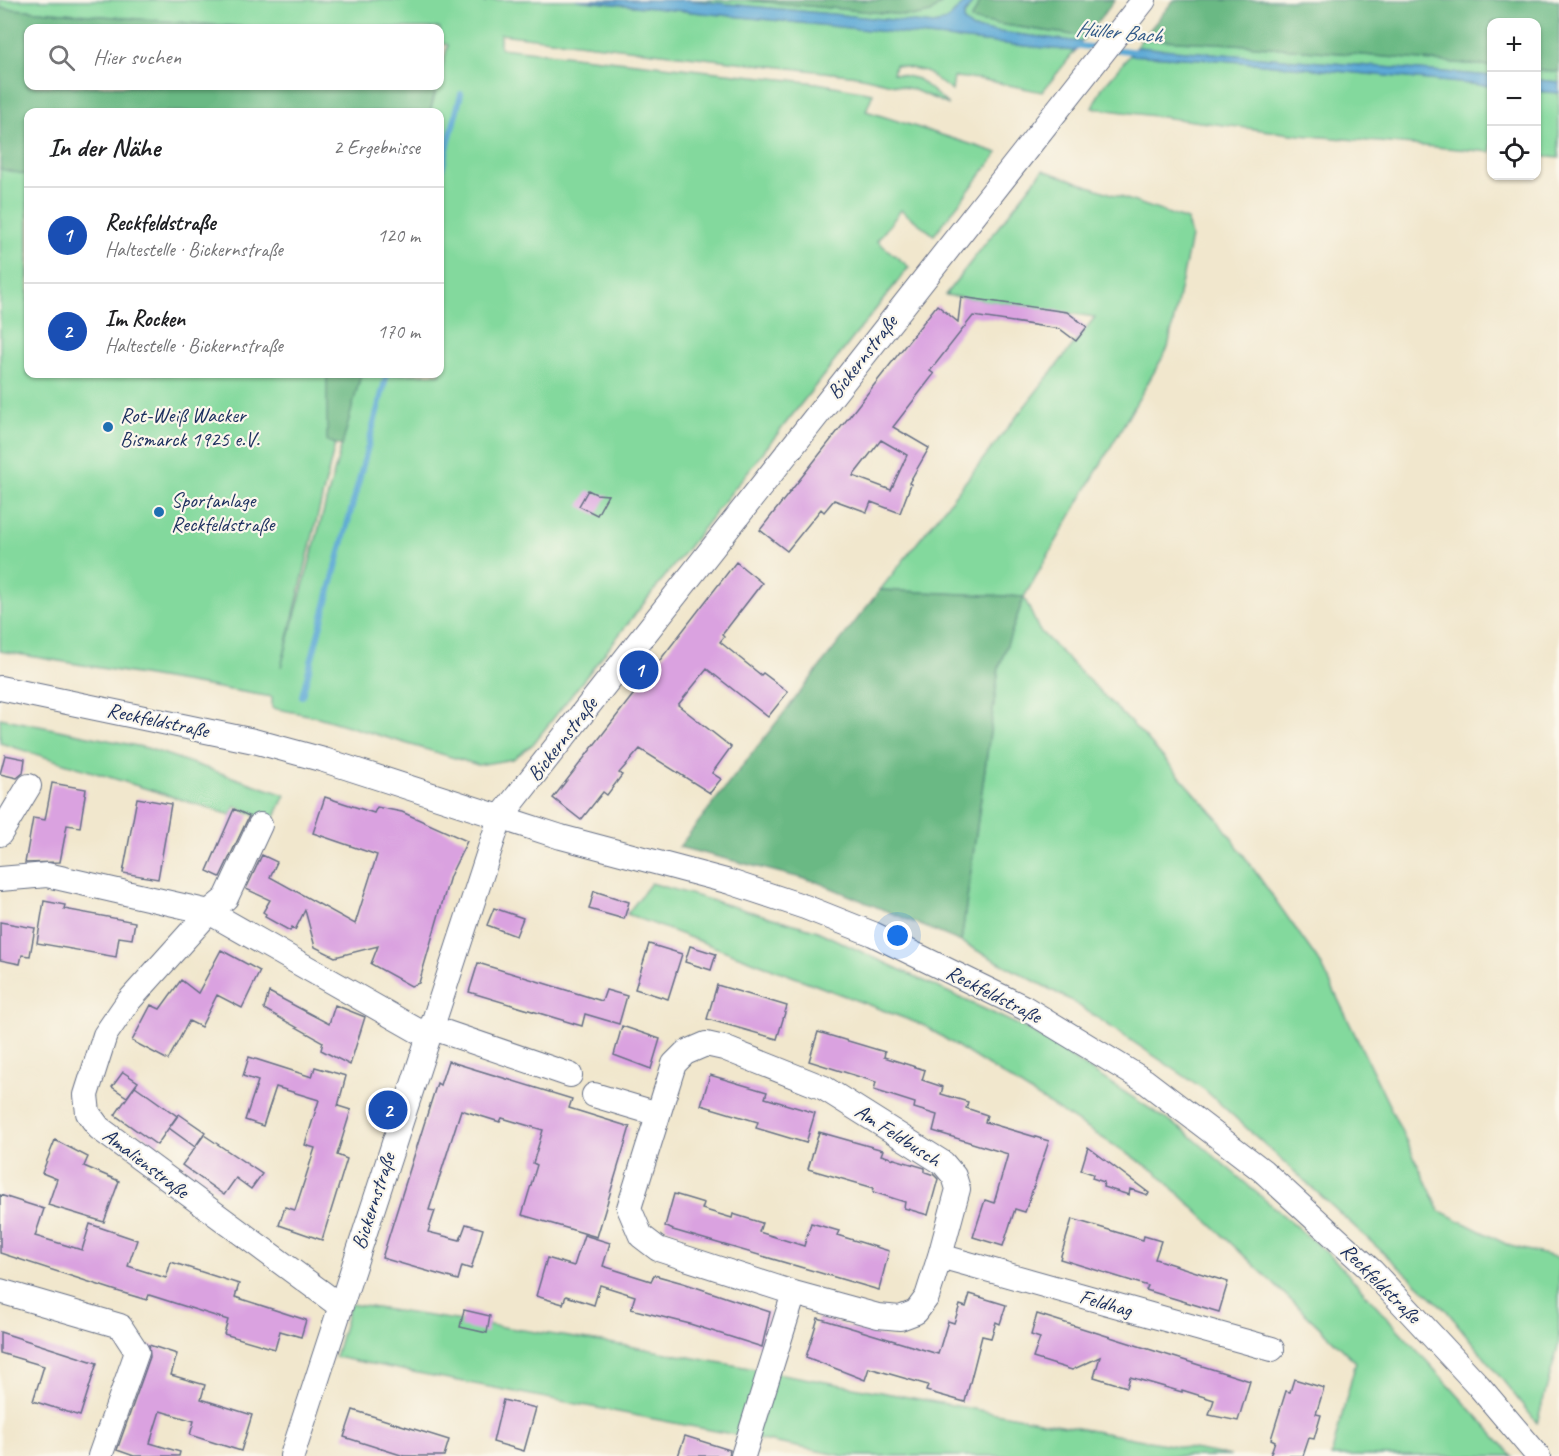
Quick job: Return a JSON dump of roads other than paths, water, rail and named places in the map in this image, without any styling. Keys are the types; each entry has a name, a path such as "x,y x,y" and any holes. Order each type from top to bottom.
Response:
{"street":[{"name":"Bickernstraße","path":"292,1456 428,1031 500,818 1144,0"},
{"name":"Reckfeldstraße","path":"0,688 254,741 324,760 500,818 730,882 873,934 1025,1008 1145,1081 1263,1171 1372,1271 1478,1385 1538,1456"},
{"path":"0,834 29,786"},
{"name":"Amalienstraße","path":"260,825 226,898 208,912 127,1003 105,1035 86,1095 88,1113 99,1128 340,1306"},
{"path":"0,879 47,875 208,912 428,1031 570,1075"},
{"name":"Am Feldbusch","path":"706,1044 724,1048 824,1088 943,1163 954,1176 958,1190 940,1256 927,1297 916,1312 900,1318 878,1316 794,1293 658,1249 641,1236 629,1208 674,1064 685,1053 706,1044"},
{"path":"594,1095 658,1114"},
{"name":"Feldhag","path":"940,1256 1272,1349"},
{"path":"0,1291 120,1326 137,1352 100,1456"},
{"path":"743,1456 794,1293"}],"water":[{"path":"576,0 686,0 934,24 946,21 967,0 974,0 964,15 964,22 973,29 1081,42 1075,51"},
{"path":"1136,47 1487,76 1487,86 1221,60 1130,55"},
{"path":"1541,80 1559,82 1559,93 1541,91"}],"waterway":[{"name":"Hüller Bach","path":"1071,45 1099,48"},
{"name":"Hüller Bach","path":"1112,49 1138,52"},
{"path":"444,160 461,94"},
{"path":"302,696 386,378"}],"place":[{"name":"Rot-Weiß Wacker Bismarck 1925 e.V.","path":"108,427"},
{"name":"Sportanlage Reckfeldstraße","path":"159,512"},
{"name":"Reckfeldstraße","path":"639,670"},
{"name":"Im Rocken","path":"388,1110"}]}
